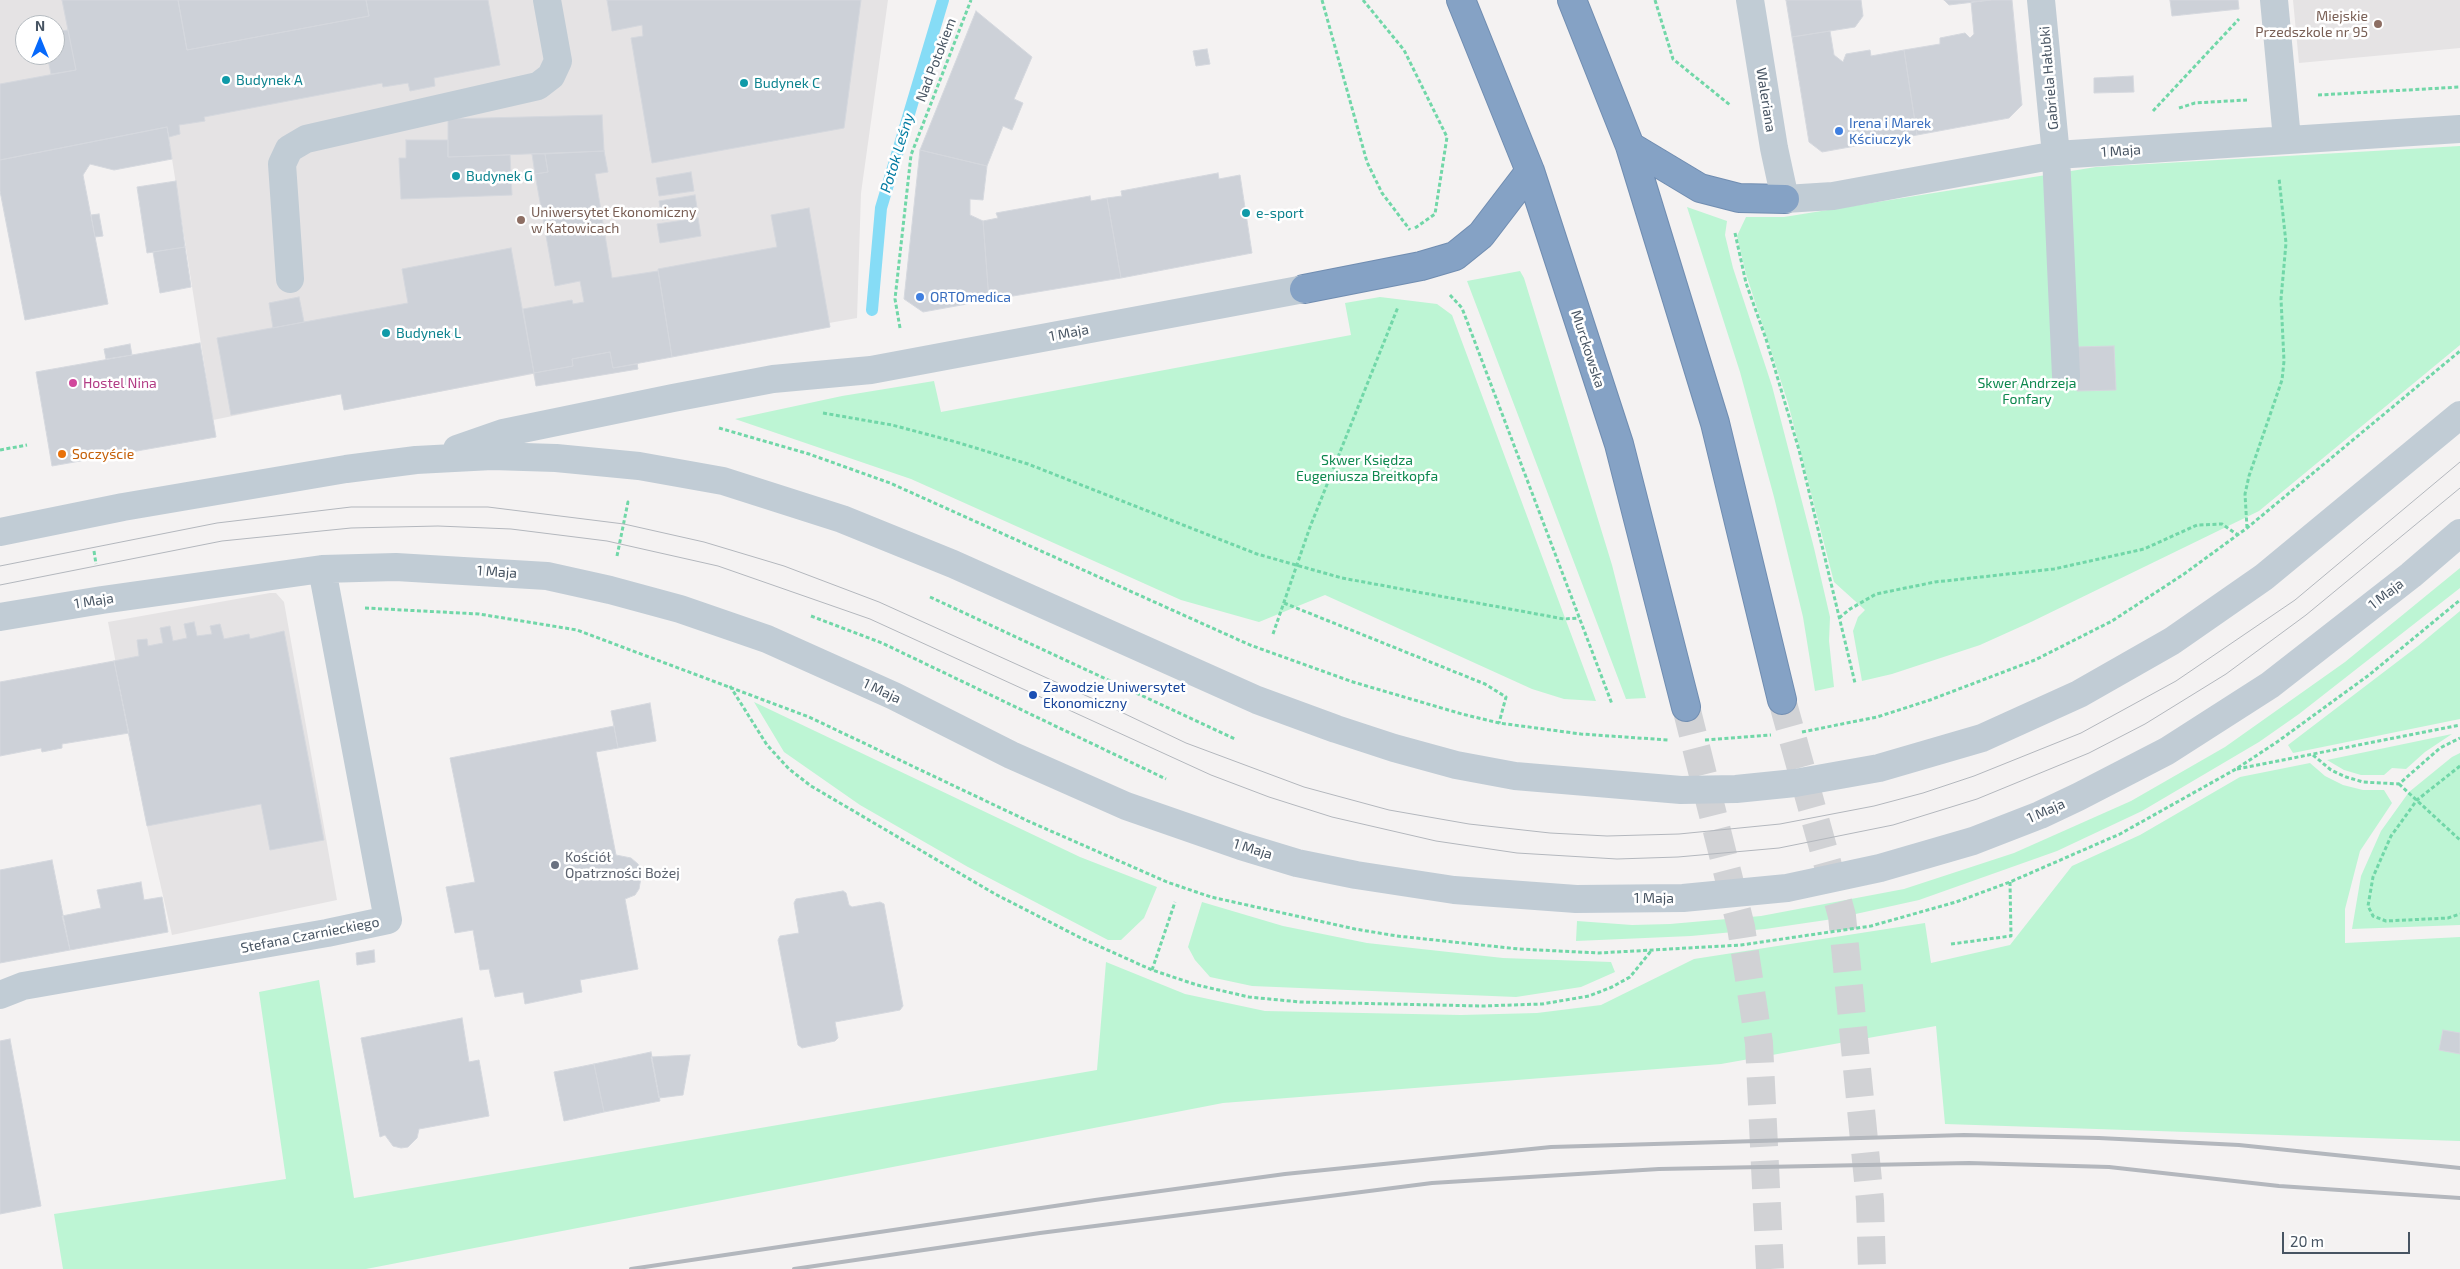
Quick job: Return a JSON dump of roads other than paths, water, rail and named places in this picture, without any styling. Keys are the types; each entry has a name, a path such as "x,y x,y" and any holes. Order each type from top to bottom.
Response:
{"highway":[{"name":"Murckowska","path":"1461,0 1530,172 1619,444 1686,707"},
{"path":"1572,0 1630,146 1715,423 1782,700"},
{"path":"1630,146 1700,188 1739,198 1785,199"},
{"path":"1304,289 1421,266 1455,256 1481,234 1530,172"}],"street":[{"path":"290,279 282,164 289,150 306,139 538,86 551,76 558,61 547,0"},
{"name":"Waleriana","path":"1750,0 1774,148 1785,199"},
{"name":"Gabriela Hałubki","path":"2041,0 2056,155 2066,376"},
{"path":"2274,0 2287,139"},
{"name":"1 Maja","path":"1785,199 1833,196 2056,155 2460,128"},
{"name":"1 Maja","path":"424,460 503,433 560,420 773,379 871,370 906,364 1304,289"},
{"name":"1 Maja","path":"0,532 88,514 346,469 424,460 492,456 556,458 639,466 723,481 842,519 953,564 1258,700 1394,748 1456,765 1515,776 1681,790 1736,789 1795,783 1879,768 1982,738 2080,694 2172,641 2257,582 2460,415"},
{"name":"1 Maja","path":"1,611 102,600 322,569 396,567 547,576 610,590 680,609 776,643 894,696 1011,755 1126,806 1241,846 1297,862 1356,875 1454,890 1576,899 1683,898 1787,888 1880,868 1973,840 2040,815 2167,750 2270,685 2411,575 2460,533"},
{"name":"Stefana Czarnieckiego","path":"0,995 23,986 327,933 388,920 322,569"}],"waterway":[{"name":"Potok Leśny","path":"872,310 881,208 943,0"}],"tunnel":[{"path":"1782,700 1842,916 1870,1201 1872,1269"},
{"path":"1686,707 1741,927 1759,1043 1770,1269"}],"tram line":[{"path":"0,566 217,523 351,507 488,507 624,524 704,542 784,566 879,602 1186,743 1304,787 1389,810 1469,824 1550,833 1607,836 1679,834 1780,824 1874,806 1923,793 1974,776 2081,733 2176,681 2295,600 2460,462"},
{"path":"0,585 222,541 351,528 438,526 511,529 607,541 718,566 870,619 1211,775 1269,797 1332,817 1436,841 1517,853 1617,859 1678,857 1779,848 1893,825 1977,799 2089,753 2145,724 2226,674 2306,615 2460,488"}],"railway":[{"path":"631,1269 1095,1200 1285,1174 1551,1147 1964,1135 2099,1138 2239,1145 2460,1168"},
{"path":"794,1269 1040,1233 1432,1183 1659,1169 1969,1163 2109,1167 2279,1186 2460,1198"}],"place":[{"name":"Miejskie Przedszkole nr 95","path":"2378,24"},
{"name":"Budynek A","path":"226,80"},
{"name":"Budynek C","path":"744,83"},
{"name":"Irena i Marek Kściuczyk","path":"1839,131"},
{"name":"Budynek G","path":"456,176"},
{"name":"e-sport","path":"1246,213"},
{"name":"Uniwersytet Ekonomiczny w Katowicach","path":"521,220"},
{"name":"ORTOmedica","path":"920,297"},
{"name":"Budynek L","path":"386,333"},
{"name":"Hostel Nina","path":"73,383"},
{"name":"Soczyście","path":"62,454"},
{"name":"Zawodzie Uniwersytet Ekonomiczny","path":"1033,695"},
{"name":"Kościół Opatrzności Bożej","path":"555,865"}],"park label":[{"name":"Skwer Andrzeja Fonfary","path":"2027,392"},
{"name":"Skwer Księdza Eugeniusza Breitkopfa","path":"1367,468"}]}
